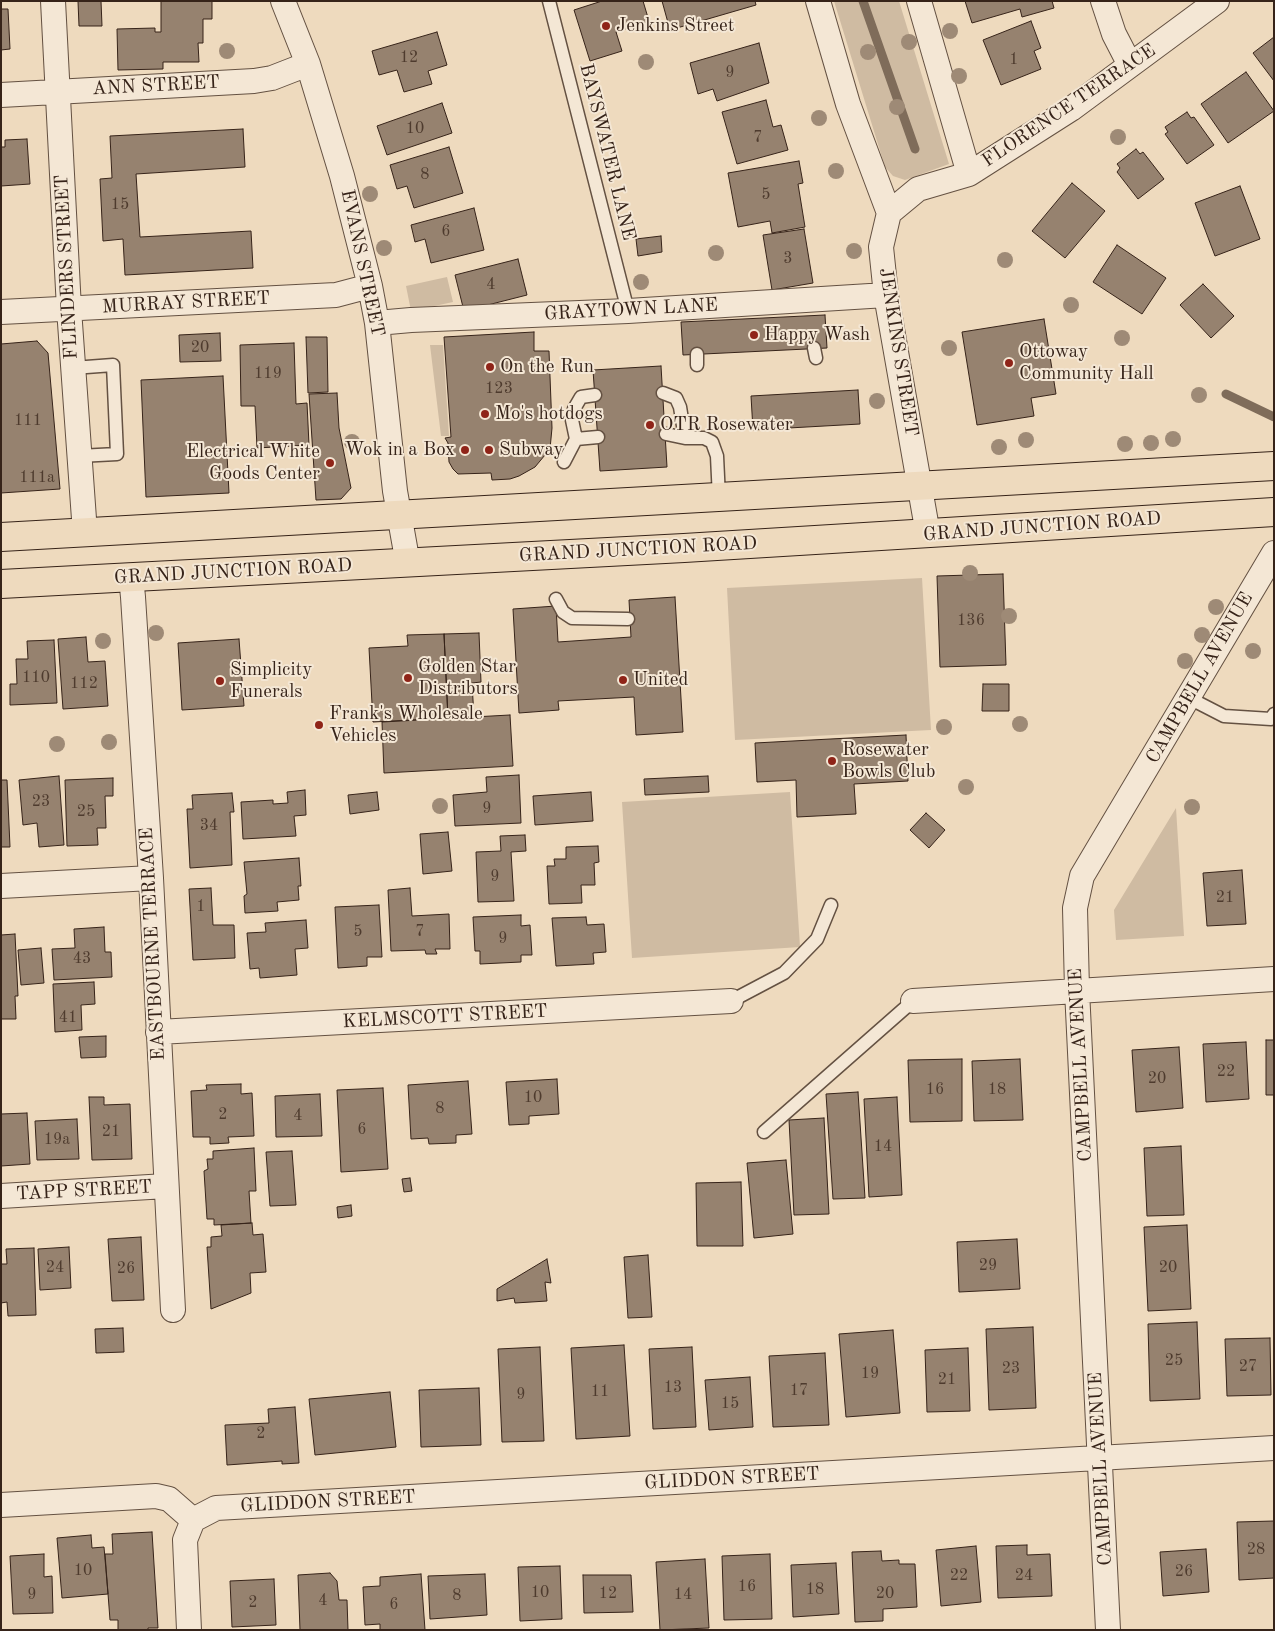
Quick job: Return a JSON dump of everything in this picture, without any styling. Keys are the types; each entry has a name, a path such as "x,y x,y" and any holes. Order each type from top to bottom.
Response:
{"highway":[{"path":"1,537 1274,466"},
{"name":"GRAND JUNCTION ROAD","path":"1,584 408,564 1274,512"}],"street":[{"name":"FLINDERS STREET","path":"53,1 69,309 85,533"},
{"name":"EVANS STREET","path":"283,1 308,64 342,176 370,286 377,323 395,491 408,564"},
{"path":"818,1 848,104 890,213"},
{"path":"919,1 968,174"},
{"path":"1102,1 1114,34 1130,65"},
{"name":"FLORENCE TERRACE","path":"890,213 918,189 968,174 1071,109 1216,1"},
{"name":"ANN STREET","path":"1,95 254,81 272,78 308,64"},
{"name":"JENKINS STREET","path":"890,213 881,247 886,295 928,534"},
{"name":"MURRAY STREET","path":"1,312 336,295 370,286"},
{"name":"GRAYTOWN LANE","path":"377,323 628,311 886,295"},
{"name":"CAMPBELL AVENUE","path":"1108,1630 1077,990 1075,908 1082,876 1274,552"},
{"name":"EASTBOURNE TERRACE","path":"130,577 151,878 173,1310"},
{"path":"1,886 151,878"},
{"path":"914,1001 1274,979"},
{"name":"KELMSCOTT STREET","path":"158,1032 731,1001"},
{"name":"TAPP STREET","path":"1,1196 166,1186"},
{"name":"GLIDDON STREET","path":"193,1520 216,1508 336,1503 1274,1448"},
{"path":"1,1505 156,1496 169,1499 193,1520 185,1540 189,1630"}],"lane":[{"name":"BAYSWATER LANE","path":"549,1 628,311"},
{"path":"73,368 113,365 117,454 79,456"},
{"path":"663,392 676,398 680,407 685,438"},
{"path":"564,462 576,439 572,420 574,410 582,397 595,395"},
{"path":"666,434 685,438 704,438 712,442 717,456 719,498"},
{"path":"576,439 598,437"},
{"path":"556,599 563,612 572,618 628,619"},
{"path":"1189,698 1224,716 1273,717"},
{"path":"731,1001 784,973 817,939 831,905"},
{"path":"764,1132 914,1001"}],"shaded area":[{"path":"834,1 899,1 949,164 905,180 893,176 885,167"},
{"path":"447,277 453,302 411,311 406,286"},
{"path":"430,345 443,345 449,436 441,436"},
{"path":"922,578 931,730 735,740 727,588"},
{"path":"790,792 800,947 632,958 622,802"},
{"path":"1176,808 1184,936 1116,940 1114,910"}],"building":[{"path":"78,1 101,1 102,26 79,26"},
{"path":"161,1 212,1 212,19 203,19 203,43 198,43 199,62 163,62 163,69 118,70 117,29 155,28 155,32 161,32"},
{"name":"Jenkins Street","path":"602,1 643,1 649,21 616,32 622,51 590,61 574,10"},
{"path":"662,1 755,1 756,5 670,30"},
{"path":"965,1 1052,1 1054,8 1022,17 1020,9 972,23"},
{"path":"1,9 8,9 10,49 1,50"},
{"path":"1031,21 1041,48 1034,51 1041,69 1001,85 983,40"},
{"path":"437,32 447,65 428,71 432,84 404,92 397,70 379,75 372,51"},
{"path":"1274,37 1274,81 1253,53"},
{"path":"759,43 769,83 717,101 713,89 698,94 690,63"},
{"path":"1246,72 1274,111 1228,143 1201,104"},
{"path":"766,100 773,127 781,125 788,150 737,164 722,112"},
{"path":"442,103 452,133 387,155 377,126"},
{"path":"1187,112 1191,118 1194,117 1214,145 1187,164 1165,134 1168,132 1165,127"},
{"path":"243,129 245,167 136,174 140,237 251,231 253,268 125,275 123,239 103,241 100,179 112,178 110,136"},
{"path":"27,139 30,184 1,186 1,147 5,147 5,140"},
{"path":"449,147 463,193 414,208 407,186 397,189 390,165"},
{"path":"1136,149 1140,154 1143,152 1164,179 1138,199 1117,172 1120,168 1117,164"},
{"path":"799,161 803,183 798,184 805,227 772,233 770,221 738,227 728,173"},
{"path":"1072,183 1105,211 1065,258 1032,231"},
{"path":"1240,186 1260,239 1215,256 1195,203"},
{"path":"474,208 484,250 431,263 425,239 415,242 411,225"},
{"path":"804,229 813,283 772,290 763,235"},
{"path":"661,236 662,252 638,256 636,239"},
{"path":"1117,245 1166,278 1142,314 1093,282"},
{"path":"518,259 527,295 464,311 455,275"},
{"path":"1203,284 1234,316 1211,338 1180,305"},
{"name":"Happy Wash","path":"825,315 827,348 683,355 681,322"},
{"name":"Ottoway Community Hall","path":"1044,319 1056,394 1031,398 1034,416 977,425 962,332"},
{"path":"534,332 534,351 549,351 552,428 550,449 535,467 510,479 492,480 491,473 458,474 449,462 448,443 445,438 451,437 444,337"},
{"path":"220,333 221,361 180,362 179,335"},
{"path":"306,337 327,337 328,392 308,393"},
{"path":"37,341 48,353 60,489 1,493 1,344"},
{"path":"294,343 296,404 307,403 309,445 257,448 255,406 241,406 240,345"},
{"path":"661,366 667,467 600,471 593,370"},
{"path":"223,376 229,493 146,497 141,380"},
{"path":"858,390 860,424 753,430 751,396"},
{"path":"337,393 339,428 351,488 341,499 316,500 309,394"},
{"path":"1003,574 1006,665 940,667 937,576"},
{"path":"675,597 683,732 636,735 634,697 558,701 559,710 519,713 513,609 556,606 558,642 631,637 629,600"},
{"path":"479,633 481,682 472,683 474,717 448,718 444,634"},
{"path":"444,634 448,718 373,722 369,648 408,646 407,635"},
{"path":"86,637 88,662 105,661 108,706 63,709 58,639"},
{"path":"239,639 244,706 182,710 178,643"},
{"path":"54,640 57,703 10,705 10,684 17,684 16,659 28,659 27,641"},
{"path":"983,684 1009,684 1009,711 982,711"},
{"path":"510,715 513,766 384,773 382,722"},
{"name":"Rosewater Bowls Club","path":"906,735 908,781 854,784 856,814 797,817 796,780 757,782 755,743"},
{"path":"519,775 521,823 455,826 453,795 487,792 486,777"},
{"path":"59,776 64,845 39,847 37,823 23,825 19,780"},
{"path":"708,776 709,792 645,795 644,779"},
{"path":"113,778 113,796 105,796 106,828 97,828 98,845 67,846 65,780"},
{"path":"1,780 7,780 10,847 1,847"},
{"path":"305,790 306,815 294,816 296,836 243,839 241,802 273,800 273,804 288,803 287,792"},
{"path":"377,792 379,810 350,814 348,795"},
{"path":"591,792 593,821 535,825 533,796"},
{"path":"232,793 234,812 230,812 232,865 190,868 187,809 193,809 192,795"},
{"path":"926,813 945,830 929,848 910,830"},
{"path":"448,832 452,871 423,874 420,834"},
{"path":"525,835 526,851 511,852 514,901 478,902 476,852 501,851 500,836"},
{"path":"598,846 599,862 594,863 595,885 581,885 582,903 549,904 547,866 555,866 554,859 566,859 566,847"},
{"path":"299,858 301,886 298,886 299,900 277,902 278,911 245,913 244,896 247,894 244,862"},
{"path":"1242,870 1246,924 1207,926 1203,873"},
{"path":"211,888 213,925 234,925 235,958 193,960 189,889"},
{"path":"410,888 412,916 449,914 450,949 435,949 437,954 426,954 425,950 391,951 388,890"},
{"path":"379,905 382,957 367,957 367,966 338,968 335,907"},
{"path":"521,915 521,926 530,925 532,955 521,955 521,962 480,964 480,951 475,951 473,917"},
{"path":"586,917 587,925 604,924 606,952 593,953 594,964 556,966 552,918"},
{"path":"306,920 308,948 295,949 297,975 260,978 259,968 250,969 247,933 266,932 265,923"},
{"path":"104,927 105,952 111,952 112,977 54,980 52,949 75,948 74,929"},
{"path":"15,934 18,996 15,996 16,1019 1,1019 1,935"},
{"path":"41,948 44,983 21,985 18,950"},
{"path":"94,982 95,1004 81,1005 82,1030 55,1032 53,984"},
{"path":"106,1036 106,1057 81,1058 79,1037"},
{"path":"1266,1040 1274,1040 1274,1095 1266,1095"},
{"path":"1246,1042 1249,1099 1206,1102 1203,1044"},
{"path":"1179,1047 1183,1108 1136,1112 1132,1050"},
{"path":"962,1059 962,1121 910,1122 908,1060"},
{"path":"1020,1059 1023,1120 974,1121 972,1061"},
{"path":"557,1079 559,1114 529,1116 529,1124 509,1125 506,1082"},
{"path":"468,1081 472,1134 456,1135 456,1143 429,1144 428,1138 411,1139 408,1085"},
{"path":"241,1084 241,1094 252,1093 254,1136 228,1137 229,1143 210,1144 210,1137 193,1137 191,1091 207,1090 206,1085"},
{"path":"383,1088 388,1169 341,1172 337,1090"},
{"path":"858,1092 865,1198 833,1199 826,1094"},
{"path":"320,1094 322,1136 276,1137 275,1096"},
{"path":"89,1097 104,1097 104,1105 130,1104 132,1159 92,1160"},
{"path":"897,1097 902,1195 869,1197 864,1099"},
{"path":"27,1113 30,1164 1,1166 1,1114"},
{"path":"824,1118 829,1214 794,1215 789,1120"},
{"path":"77,1119 79,1159 37,1160 35,1121"},
{"path":"1181,1146 1184,1215 1147,1216 1144,1148"},
{"path":"254,1148 256,1191 249,1191 251,1223 214,1225 214,1219 207,1219 204,1171 208,1169 207,1159 213,1159 213,1151"},
{"path":"292,1151 296,1205 270,1206 266,1152"},
{"path":"786,1160 793,1234 754,1238 747,1163"},
{"path":"410,1178 412,1191 404,1192 402,1179"},
{"path":"741,1182 743,1246 697,1246 696,1183"},
{"path":"351,1205 352,1216 338,1218 337,1207"},
{"path":"252,1223 253,1235 263,1234 266,1272 250,1273 251,1293 211,1309 207,1247 211,1247 211,1237 222,1236 221,1225"},
{"path":"1187,1225 1191,1309 1148,1311 1144,1227"},
{"path":"141,1237 144,1300 112,1301 108,1239"},
{"path":"1017,1239 1020,1289 959,1292 957,1242"},
{"path":"69,1247 71,1288 40,1290 38,1249"},
{"path":"34,1248 36,1315 8,1316 7,1302 1,1303 1,1264 7,1264 6,1249"},
{"path":"648,1255 652,1317 628,1318 624,1257"},
{"path":"547,1259 551,1283 545,1282 547,1301 515,1303 514,1298 497,1301 497,1289"},
{"path":"1197,1322 1200,1399 1150,1401 1148,1324"},
{"path":"1033,1327 1036,1408 989,1410 986,1329"},
{"path":"123,1328 124,1352 96,1353 95,1329"},
{"path":"893,1330 900,1413 846,1417 839,1334"},
{"path":"1270,1338 1271,1395 1227,1396 1225,1339"},
{"path":"624,1345 630,1436 576,1439 571,1348"},
{"path":"540,1347 544,1441 502,1442 498,1349"},
{"path":"692,1347 696,1427 653,1429 649,1349"},
{"path":"968,1348 970,1411 927,1412 925,1350"},
{"path":"825,1353 829,1425 773,1427 769,1356"},
{"path":"750,1377 753,1427 709,1430 705,1380"},
{"path":"479,1388 481,1445 421,1447 419,1390"},
{"path":"390,1392 396,1447 315,1455 309,1399"},
{"path":"295,1407 299,1463 282,1464 282,1461 227,1465 225,1425 269,1423 268,1409"},
{"path":"1274,1521 1274,1578 1239,1580 1237,1522"},
{"path":"152,1532 158,1628 118,1630 118,1620 110,1620 105,1554 113,1554 112,1534"},
{"path":"91,1535 92,1548 104,1547 108,1594 62,1598 57,1538"},
{"path":"1027,1545 1027,1555 1050,1554 1052,1596 998,1598 996,1546"},
{"path":"976,1546 981,1602 941,1606 936,1550"},
{"path":"1206,1549 1209,1592 1163,1596 1160,1552"},
{"path":"881,1551 882,1561 899,1560 899,1564 915,1564 917,1607 883,1609 883,1621 855,1622 852,1552"},
{"path":"44,1554 44,1577 52,1576 53,1613 13,1614 10,1556"},
{"path":"770,1554 772,1619 724,1620 722,1556"},
{"path":"705,1559 709,1628 660,1630 656,1562"},
{"path":"836,1563 839,1614 793,1617 791,1565"},
{"path":"560,1566 562,1619 520,1621 518,1567"},
{"path":"330,1573 337,1581 339,1600 347,1600 348,1630 300,1630 298,1575"},
{"path":"421,1574 425,1630 380,1630 380,1624 365,1625 363,1587 380,1586 380,1577"},
{"path":"485,1574 487,1615 430,1619 428,1576"},
{"path":"583,1575 631,1575 633,1612 584,1613"},
{"path":"274,1579 276,1625 232,1627 230,1581"}],"waterway":[{"path":"863,1 915,149"},
{"path":"1226,394 1274,417"}],"place":[{"name":"Jenkins Street","path":"606,26"},
{"name":"Happy Wash","path":"754,335"},
{"name":"Ottoway Community Hall","path":"1009,363"},
{"name":"On the Run","path":"490,367"},
{"name":"Mo's hotdogs","path":"485,414"},
{"name":"OTR Rosewater","path":"650,425"},
{"name":"Wok in a Box","path":"465,450"},
{"name":"Subway","path":"489,450"},
{"name":"Electrical White Goods Center","path":"330,463"},
{"name":"Golden Star Distributors","path":"408,678"},
{"name":"United","path":"623,680"},
{"name":"Simplicity Funerals","path":"220,681"},
{"name":"Frank's Wholesale Vehicles","path":"319,725"},
{"name":"Rosewater Bowls Club","path":"832,761"}]}
